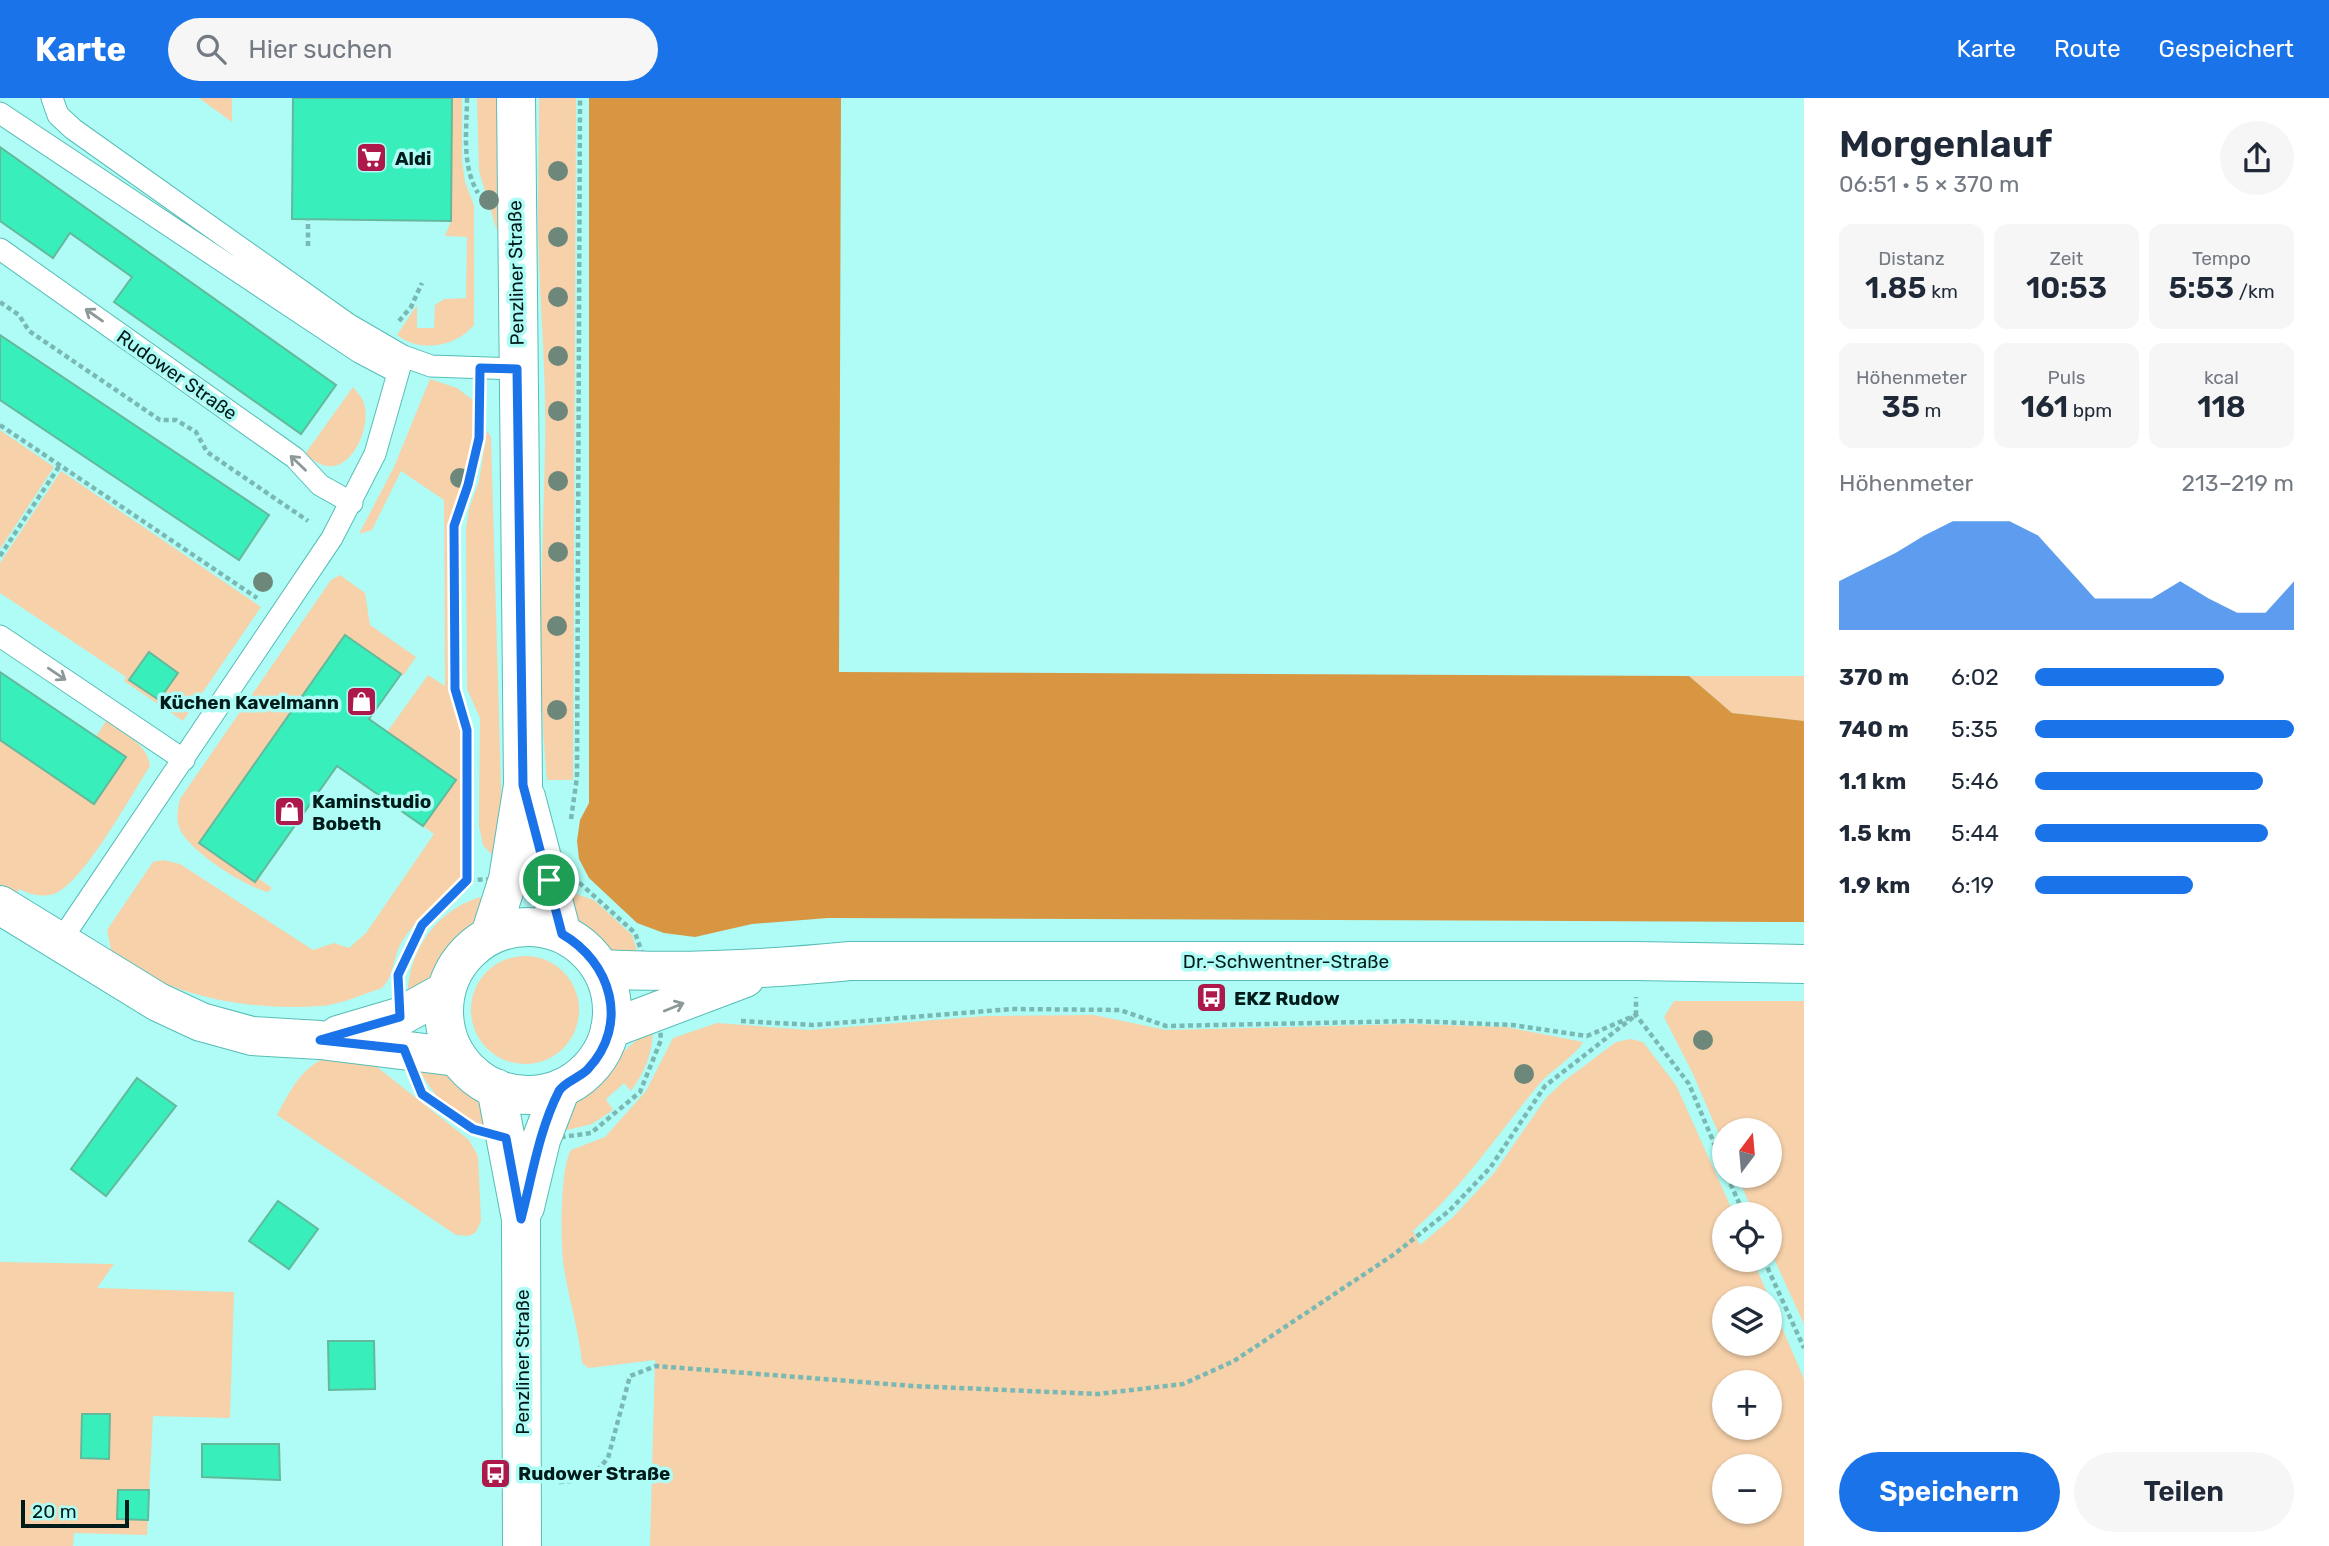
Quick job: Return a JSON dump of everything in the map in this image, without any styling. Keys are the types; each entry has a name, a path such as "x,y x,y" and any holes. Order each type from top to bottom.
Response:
{"main road":[{"name":"Penzliner Straße","path":"490,935 508,879 523,785 516,98"},
{"name":"Penzliner Straße","path":"523,785 564,875 562,934"},
{"path":"0,905 158,1002 201,1022 252,1036 320,1040 402,1033 457,1057"},
{"path":"402,1033 446,991 459,962 468,951 490,935 514,928 537,927 562,934 587,951 601,969 611,1000 610,1029 602,1051 589,1069 561,1088 524,1139"},
{"name":"Dr.-Schwentner-Straße","path":"601,969 649,972 768,969 850,961 1635,961 1804,964"},
{"name":"Dr.-Schwentner-Straße","path":"610,1029 659,1013 768,969"},
{"path":"446,991 445,1024 457,1057 472,1074 496,1088 526,1094 561,1088"},
{"name":"Penzliner Straße","path":"496,1088 524,1139 521,1219 522,1546"}],"lane":[{"path":"52,98 58,115 73,130 395,358"},
{"path":"0,113 359,352 431,366 517,369"},
{"name":"Rudower Straße","path":"0,249 295,458 320,485 352,503"},
{"path":"59,943 332,538 375,454 395,358"},
{"path":"0,636 184,760"}],"path":[{"path":"467,98 467,160 472,182 481,202"},
{"path":"569,829 575,806 577,777 579,98"},
{"path":"307,246 308,219"},
{"path":"395,358 411,307 422,283"},
{"path":"0,302 19,314 29,331 160,420 176,420 195,432 207,453 332,538"},
{"path":"467,880 467,730 455,689 454,526 468,485 479,424"},
{"path":"0,425 281,614"},
{"path":"0,556 60,465"},
{"path":"564,875 635,933 649,972 659,1013 661,1040 640,1091 591,1133 524,1139 473,1129 422,1094 402,1033 398,975 422,925 467,880 508,879 564,875"},
{"path":"1635,961 1636,1016 1689,1084 1712,1139"},
{"path":"739,1021 813,1025 1012,1009 1120,1010 1166,1026 1414,1021 1513,1024 1587,1036 1636,1016"},
{"path":"523,1483 589,1479 607,1458 630,1376 656,1366 913,1386 1098,1394 1183,1384 1234,1361 1393,1255 1448,1210 1490,1168 1545,1086 1636,1016"},
{"path":"1769,1272 1804,1348"}],"shaded area":[{"path":"199,98 232,98 232,122"},
{"path":"452,98 462,98 462,161 465,182 474,206 474,325 448,343 427,346 406,341 397,335 417,305 417,328 434,328 435,305 444,299 466,298 467,237 445,236 451,221"},
{"path":"477,98 503,98 500,212 497,231 479,171"},
{"path":"539,98 576,98 573,780 547,780 544,738 541,614 545,419 538,225"},
{"path":"589,98 841,98 839,672 1689,676 1732,713 1804,721 1804,922 828,918 752,924 695,937 664,933 637,923 589,878 579,859 577,841 580,820 589,803"},
{"path":"430,379 457,388 474,401 474,436 462,486 448,524 449,691 463,732 462,878 407,934 398,948 389,978 382,988 351,999 320,1006 266,1006 211,998 159,981 112,954 107,930 153,862 163,860 180,864 313,950 334,943 349,948 366,933 434,834 423,826 456,780 387,732 428,675 445,686 444,500 401,471 372,530 359,534 394,467"},
{"path":"353,387 362,399 365,409 366,419 361,439 350,457 342,463 334,466 322,465 305,454"},
{"path":"0,430 54,467 0,549"},
{"path":"487,431 491,437 503,858 492,855 483,845 479,826 480,718 467,689 466,528 469,509 479,481"},
{"path":"61,471 261,607 183,721 124,681 126,677 0,593 0,563"},
{"path":"340,575 365,593 370,625 416,657 403,676 345,635 200,843 255,882 258,878 272,888 268,892 245,883 193,846 179,827 177,816 180,799 331,580"},
{"path":"1689,676 1804,676 1804,721 1732,713"},
{"path":"106,721 140,745 150,766 120,816 68,885 56,893 42,896 19,889 15,897 0,887 0,740 94,804 96,737"},
{"path":"567,891 594,900 632,935 641,962 612,951 593,938 585,930"},
{"path":"495,894 478,925 460,941 435,977 408,1000 413,963 431,930 459,906 476,898"},
{"path":"525,956 546,960 563,972 575,989 579,1010 575,1031 563,1048 546,1060 525,1064 504,1060 487,1048 475,1031 471,1010 475,989 487,972 504,960"},
{"path":"1674,1001 1804,1001 1804,1324 1780,1272 1782,1202 1749,1202 1742,1188 1782,1188 1782,1118 1712,1118 1664,1017"},
{"path":"1094,1015 1166,1030 1411,1024 1506,1027 1583,1042 1540,1083 1464,1178 1413,1231 1420,1245 1452,1218 1494,1173 1546,1098 1564,1081 1616,1042 1631,1039 1643,1042 1676,1085 1712,1165 1712,1188 1722,1188 1729,1202 1712,1202 1712,1272 1758,1272 1764,1286 1712,1286 1712,1356 1782,1356 1782,1328 1804,1379 1804,1546 650,1546 655,1360 589,1368 582,1363 564,1268 562,1242 563,1189 567,1159 571,1150 605,1137 646,1091 673,1038 717,1023 809,1030 985,1016"},
{"path":"653,1028 647,1061 631,1091 624,1083 606,1099 613,1110 592,1124 555,1133 599,1076 626,1049"},
{"path":"331,1055 372,1063 469,1140 478,1156 481,1221 476,1232 469,1236 456,1235 277,1115 305,1072"},
{"path":"417,1064 444,1072 464,1082 478,1100 488,1128 454,1112 445,1104 429,1086"},
{"path":"0,1262 114,1264 97,1288 234,1292 230,1418 153,1416 147,1535 74,1533 73,1546 0,1546"}],"building":[{"name":"Aldi","path":"293,98 452,98 451,221 292,219"},
{"path":"0,147 336,385 301,434 114,302 132,277 70,233 53,258 0,221"},
{"path":"0,335 269,515 239,560 0,400"},
{"path":"345,635 401,674 369,719 456,780 423,826 337,766 255,882 199,843"},
{"path":"149,652 178,673 159,700 129,680"},
{"path":"0,672 126,757 94,804 0,740"},
{"path":"137,1078 176,1106 106,1196 71,1169"},
{"path":"278,1201 318,1229 289,1269 249,1241"},
{"path":"328,1341 374,1341 375,1389 329,1390"},
{"path":"82,1414 110,1414 109,1459 81,1458"},
{"path":"202,1444 279,1444 280,1480 202,1477"},
{"path":"118,1490 149,1490 148,1520 117,1519"}],"place":[{"name":"Aldi","path":"372,158"},
{"name":"Küchen Kavelmann","path":"362,702"},
{"name":"Kaminstudio Bobeth","path":"289,812"},
{"name":"EKZ Rudow","path":"1211,998"},
{"name":"Rudower Straße","path":"495,1473"}],"route":[{"path":"480,368 517,369 523,785 549,880 562,934 587,951 601,969 608,984 612,1014 602,1051 589,1069 561,1088 541,1140 521,1219 506,1138 473,1129 422,1094 404,1049 320,1040 400,1017 398,975 422,925 467,880 467,730 455,689 454,526 468,485 479,438 480,368"}]}
